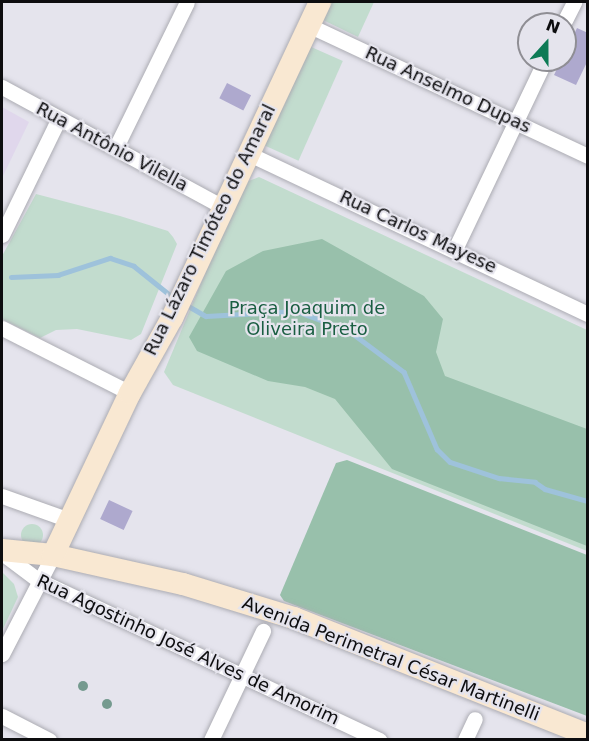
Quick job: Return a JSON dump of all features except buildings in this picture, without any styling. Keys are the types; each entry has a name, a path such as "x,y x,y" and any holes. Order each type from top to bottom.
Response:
{"main road":[{"name":"Rua Lázaro Timóteo do Amaral","path":"53,555 130,393 190,281 247,153 320,2"},
{"name":"Avenida Perimetral César Martinelli","path":"2,552 53,555 183,584 294,618 588,735"}],"street":[{"path":"116,147 187,2"},
{"name":"Rua Anselmo Dupas","path":"308,26 516,120 588,156"},
{"path":"455,249 539,72"},
{"name":"Rua Antônio Vilella","path":"2,87 223,207"},
{"path":"2,235 59,118"},
{"name":"Rua Carlos Mayese","path":"247,153 455,249 588,314"},
{"path":"2,328 130,393"},
{"path":"2,501 69,520"},
{"name":"Rua Agostinho José Alves de Amorim","path":"2,552 38,580 242,678 379,740"},
{"path":"2,654 38,580 53,555"},
{"path":"211,740 263,631"},
{"path":"2,716 49,740"},
{"path":"465,740 475,719"}],"shaded area":[{"path":"2,107 29,122 2,178"}],"green space":[{"path":"331,2 374,2 358,37 323,20"},
{"path":"309,46 343,61 298,161 265,146"},
{"name":"Praça Joaquim de Oliveira Preto","path":"259,177 587,330 587,551 173,385 164,372 243,183"},
{"path":"36,194 168,231 173,237 177,244 141,334 131,340 77,329 56,330 40,338 2,319 2,256"},
{"path":"322,239 424,296 443,319 436,352 445,376 587,429 587,546 392,469 335,399 305,387 268,381 197,351 189,337 226,271 263,251"},
{"path":"347,460 587,555 587,716 284,601 280,595 336,463"},
{"path":"32,524 40,527 43,535 40,543 32,546 24,543 21,535 24,527"},
{"path":"2,572 14,584 18,597 2,631"}],"waterway":[{"path":"11,277 58,275 110,258 134,266 175,299"},
{"path":"185,304 206,316 296,311 348,330 404,372 437,449 450,462 499,478 535,482 545,489 588,501"}]}
